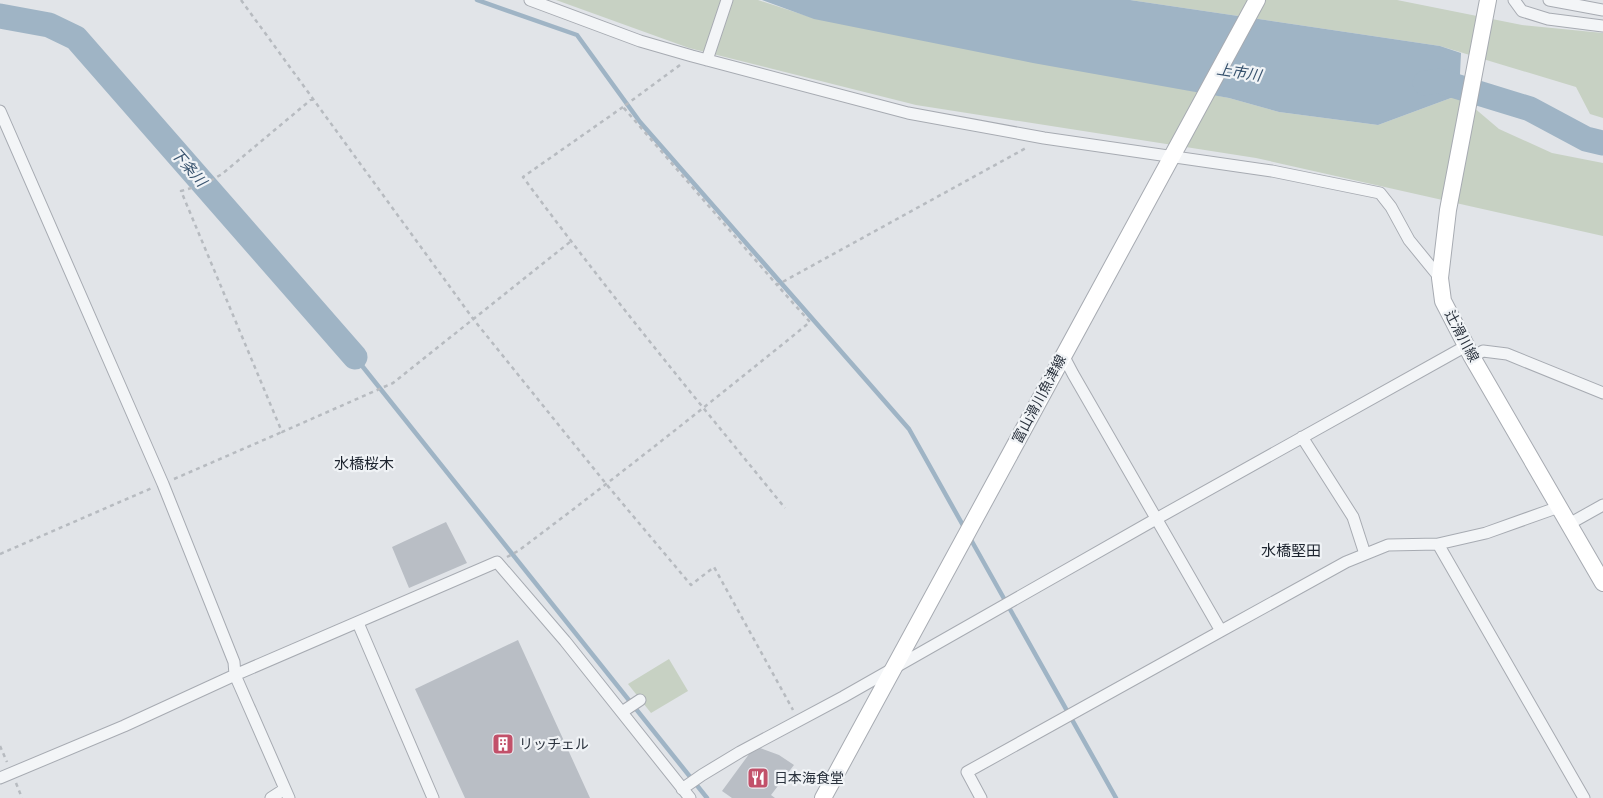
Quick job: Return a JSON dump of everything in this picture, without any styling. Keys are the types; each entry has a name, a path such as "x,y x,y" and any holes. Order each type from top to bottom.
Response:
{"main road":[{"name":"富山滑川魚津線","path":"823,798 1257,0"},
{"name":"辻滑川線","path":"1488,2 1448,210 1440,278 1443,302 1469,351 1602,579"}],"street":[{"path":"530,0 640,41 908,113 1044,138 1272,171 1380,192 1391,207 1409,240 1440,278"},
{"path":"707,60 727,0"},
{"path":"1514,0 1522,11 1548,19 1603,26"},
{"path":"1548,0 1603,10"},
{"path":"0,111 163,484 234,662 235,676 287,794 271,798"},
{"path":"0,778 124,726 497,562 565,641 686,791 702,775 1156,519 1302,437 1469,351 1507,354 1603,393"},
{"path":"1063,355 1221,631"},
{"path":"1302,437 1352,517 1365,554"},
{"path":"1569,524 1603,505"},
{"path":"981,798 967,772 1346,562 1388,545 1438,544 1486,533 1559,507"},
{"path":"1438,544 1584,798"},
{"path":"358,623 433,798"},
{"path":"622,712 640,700"}],"path":[{"path":"241,0 474,320 607,485 691,585 714,567 798,721"},
{"path":"692,56 523,177 570,242 785,508"},
{"path":"282,432 181,191 205,184 222,174 313,98"},
{"path":"518,550 607,485 810,322 623,107"},
{"path":"777,285 1044,138"},
{"path":"0,554 374,393 393,383 570,242"}],"green space":[{"path":"556,0 758,0 810,17 1229,98 1279,112 1378,125 1459,95 1499,129 1552,153 1603,163 1603,236 1256,158 916,105 689,48"},
{"path":"1130,0 1397,0 1522,25 1603,33 1603,118 1590,114 1576,87 1440,46"},
{"path":"669,659 688,691 651,713 628,684"}],"water":[{"path":"762,0 1130,0 1440,46 1461,53 1459,95 1378,125 1279,112 1229,98 1033,63 814,19"}],"building":[{"path":"446,522 467,563 409,588 392,547"},
{"name":"リッチェル","path":"518,640 590,798 465,798 415,689"},
{"name":"日本海食堂","path":"755,746 779,755 794,765 771,795 775,798 732,798 722,791"}],"waterway":[{"path":"477,0 577,35 640,122 909,429 965,529"},
{"name":"下条川","path":"0,16 49,25 76,38 355,357"},
{"name":"上市川","path":"1425,83 1439,81 1530,109 1586,139 1603,143"},
{"path":"355,357 707,798"},
{"path":"970,538 1116,798"}],"place":[{"name":"リッチェル","path":"503,744"},
{"name":"日本海食堂","path":"758,778"}],"district":[{"name":"水橋桜木","path":"364,463"},
{"name":"水橋堅田","path":"1291,550"}]}
